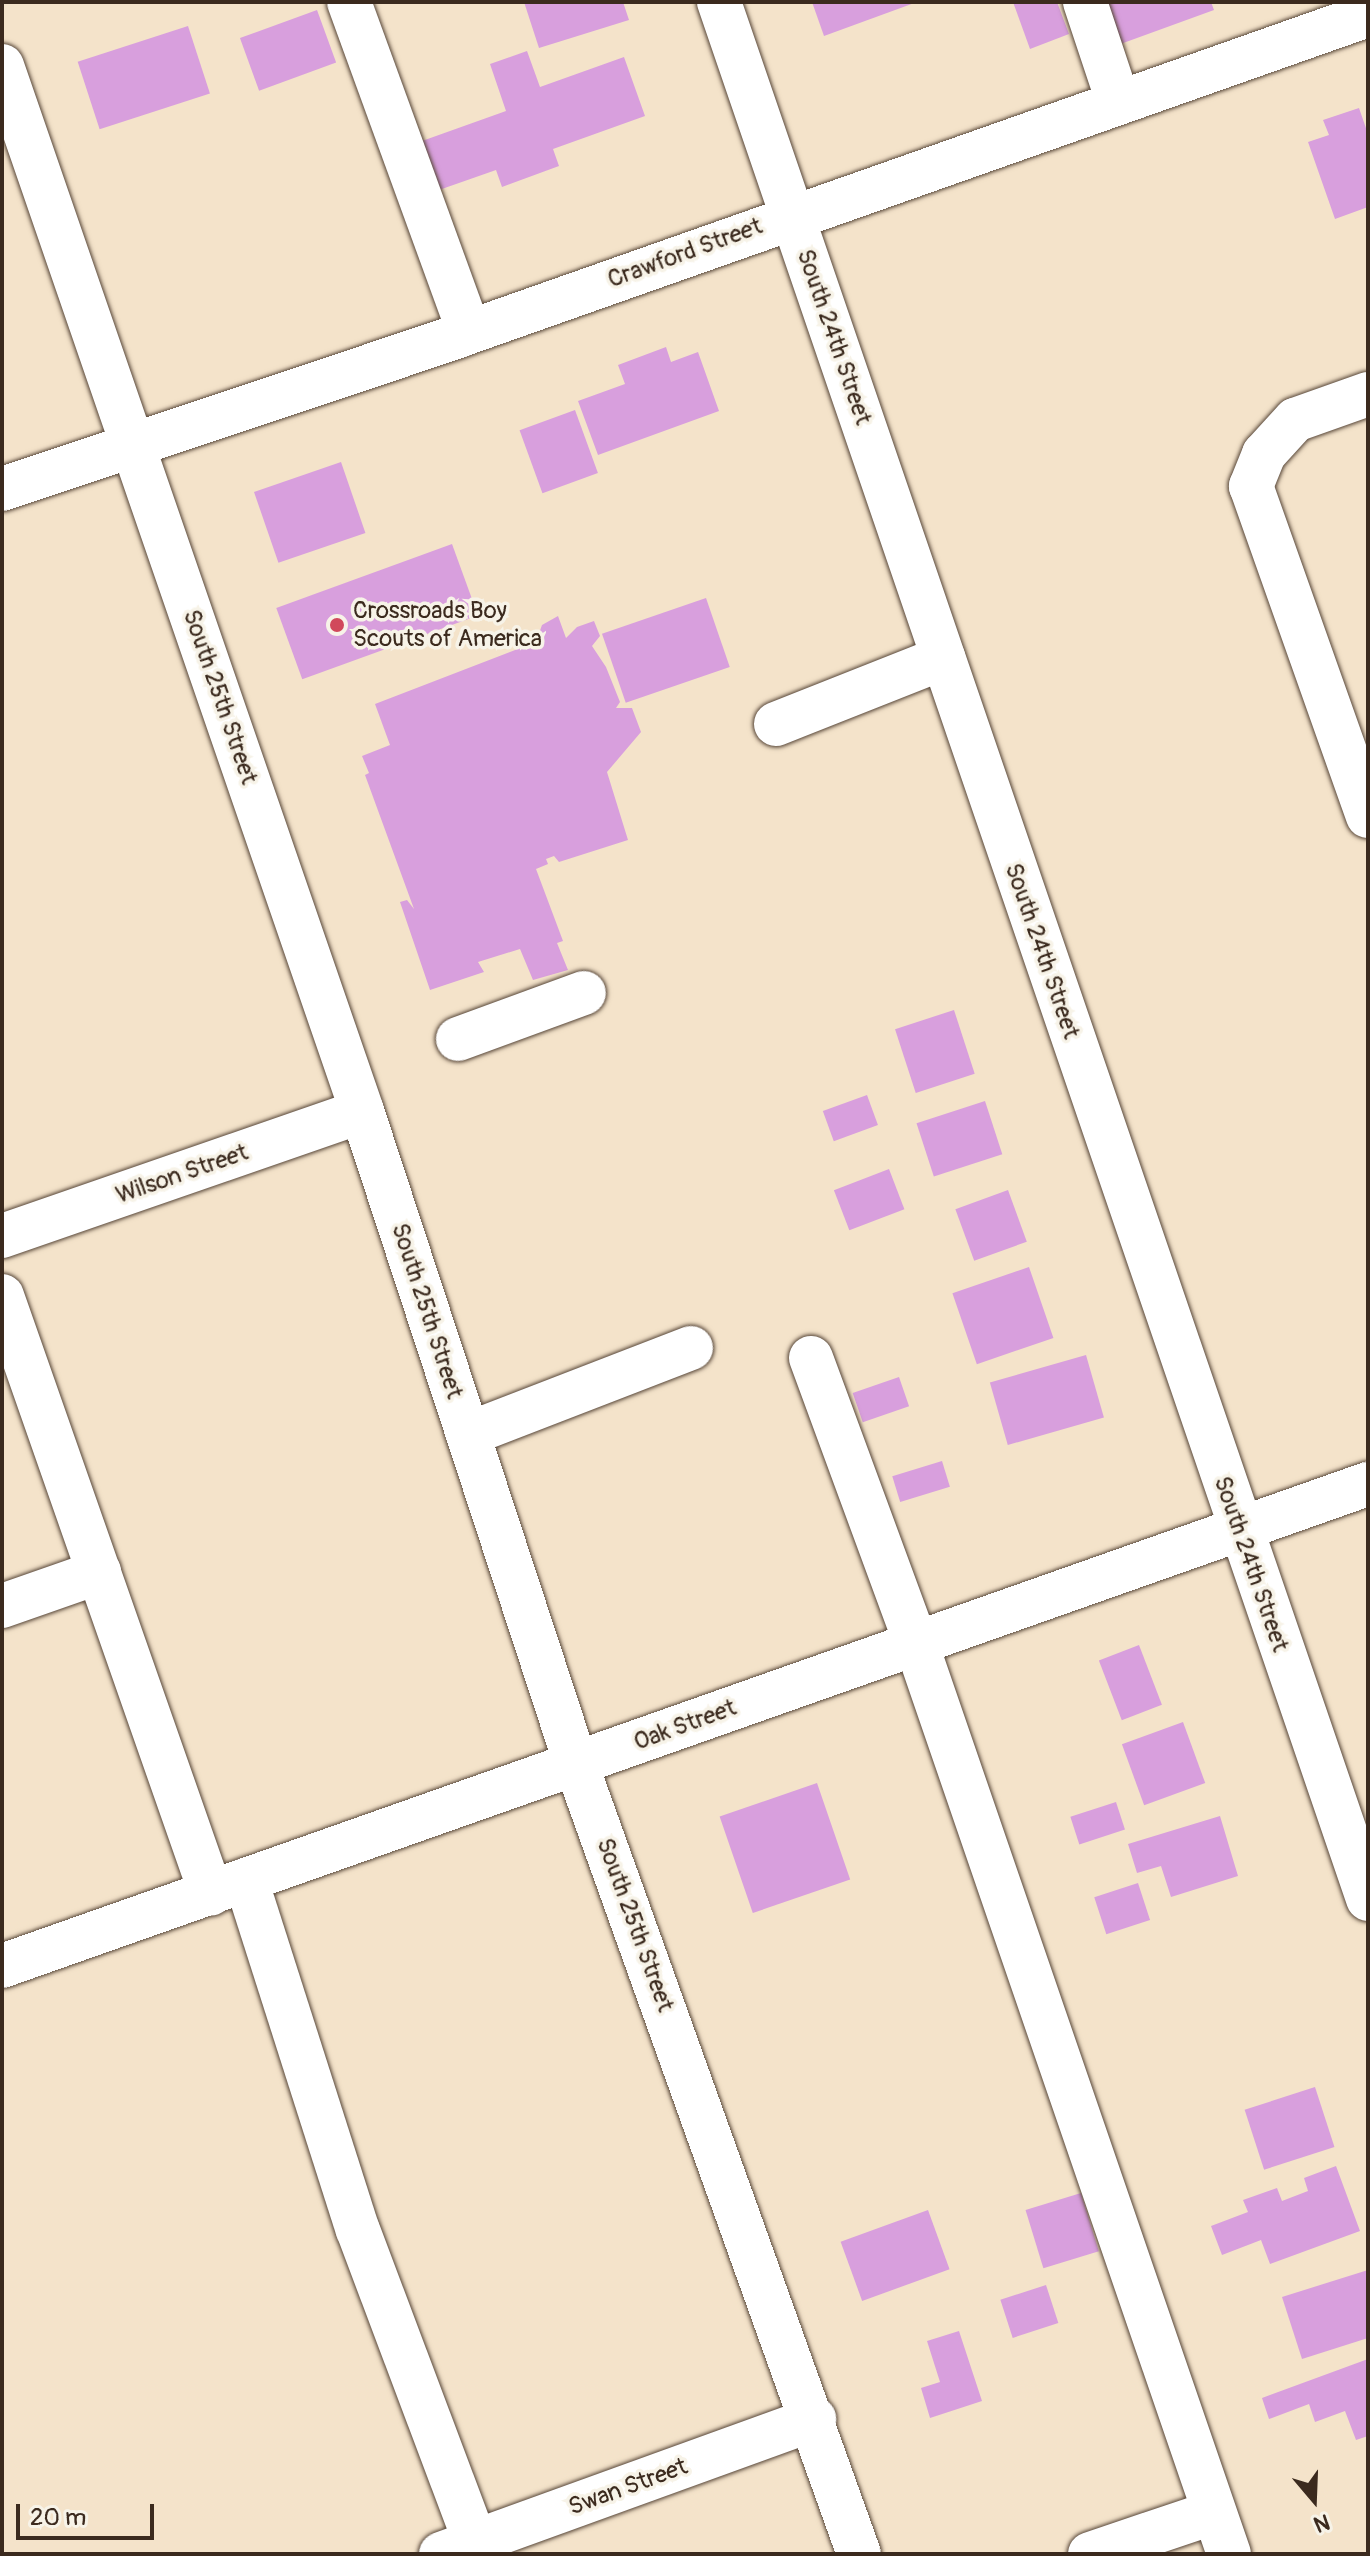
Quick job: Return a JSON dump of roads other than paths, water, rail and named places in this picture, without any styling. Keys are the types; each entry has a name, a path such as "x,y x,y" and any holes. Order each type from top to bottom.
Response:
{"street":[{"path":"349,2 469,331"},
{"name":"South 24th Street","path":"719,2 1238,1528 1368,1899"},
{"path":"1085,2 1118,101"},
{"name":"Crawford Street","path":"2,489 469,331 792,214 1368,15"},
{"name":"South 25th Street","path":"2,66 362,1111 576,1764 814,2419 859,2554"},
{"path":"1368,394 1295,420 1264,454 1251,486 1368,816"},
{"path":"776,724 943,658"},
{"path":"458,1039 584,993"},
{"name":"Wilson Street","path":"2,1236 362,1111"},
{"path":"2,1296 99,1572 229,1886 358,2230 458,2548"},
{"path":"468,1434 691,1348"},
{"path":"811,1358 916,1643 1212,2513 1229,2554"},
{"name":"Oak Street","path":"2,1966 1368,1484"},
{"path":"2,1606 99,1572"},
{"name":"Swan Street","path":"458,2548 814,2419"},
{"path":"1090,2554 1212,2513"}],"place":[{"name":"Crossroads Boy Scouts of America","path":"337,625"}]}
